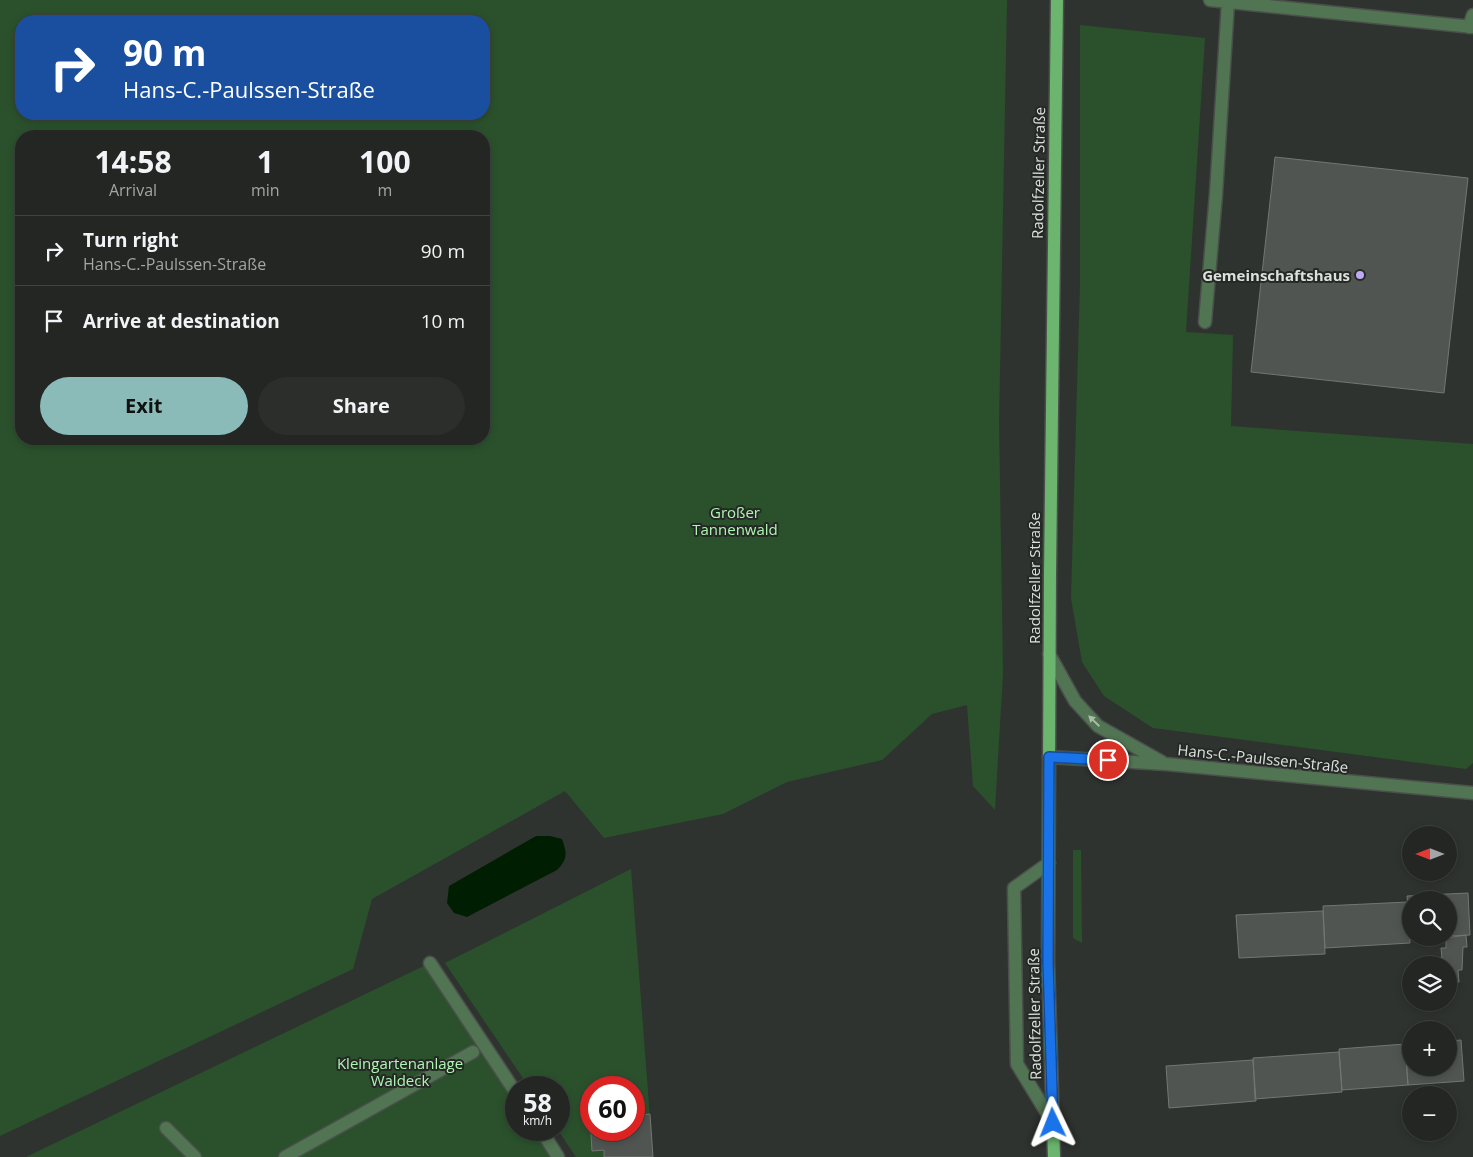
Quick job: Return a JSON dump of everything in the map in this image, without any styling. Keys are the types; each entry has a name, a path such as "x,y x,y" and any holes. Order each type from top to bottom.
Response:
{"main road":[{"name":"Radolfzeller Straße","path":"1054,1157 1048,962 1049,654 1056,0"}],"street":[{"path":"1210,0 1472,23"},
{"path":"1205,322 1216,194 1228,2"},
{"path":"1049,654 1075,701 1098,726 1166,764"},
{"name":"Hans-C.-Paulssen-Straße","path":"1049,757 1166,764 1473,793"},
{"path":"1049,863 1014,888 1014,898 1017,1064 1053,1123"},
{"path":"430,963 505,1076"},
{"path":"285,1157 472,1052"},
{"path":"166,1128 195,1157"},
{"path":"547,1141 558,1157"}],"green space":[{"name":"Großer Tannenwald","path":"0,0 1007,0 999,423 1003,673 995,810 973,786 967,705 932,714 882,760 787,782 723,814 604,838 565,791 372,899 353,969 0,1136"},
{"path":"1080,25 1205,38 1186,332 1233,335 1231,426 1473,444 1473,763 1466,769 1153,728 1104,696 1082,662 1071,598 1080,284"},
{"path":"1073,850 1081,850 1082,943 1073,938"},
{"path":"631,869 653,1157 576,1157 565,1141 570,1141 570,1076 522,1076 445,963"},
{"name":"Kleingartenanlage Waldeck","path":"430,963 505,1076 505,1141 548,1141 558,1157 26,1157"}],"shaded area":[{"path":"536,836 550,836 562,839 565,848 565,859 557,870 467,917 454,913 447,903 449,886"}],"building":[{"name":"Gemeinschaftshaus","path":"1275,157 1468,178 1444,393 1251,372"},
{"path":"1468,893 1470,935 1457,936 1457,894"},
{"path":"1402,902 1402,943 1325,948 1323,906"},
{"path":"1323,911 1325,954 1239,958 1236,915"},
{"path":"1466,935 1467,947 1463,947 1462,970 1458,970 1459,982 1457,982 1457,956 1442,956 1441,948 1457,946 1457,936"},
{"path":"1457,1040 1461,1040 1464,1081 1408,1085 1407,1076 1457,1076"},
{"path":"1402,1044 1402,1076 1407,1076 1408,1085 1342,1090 1339,1049"},
{"path":"1339,1052 1342,1092 1255,1099 1253,1058"},
{"path":"1253,1060 1256,1101 1169,1108 1166,1066"},
{"path":"650,1114 653,1157 604,1157 604,1150 592,1151 591,1141 645,1141 645,1115"}],"place":[{"name":"Gemeinschaftshaus","path":"1360,275"}],"route":[{"path":"1053,1123 1048,962 1049,757 1108,760"}]}
